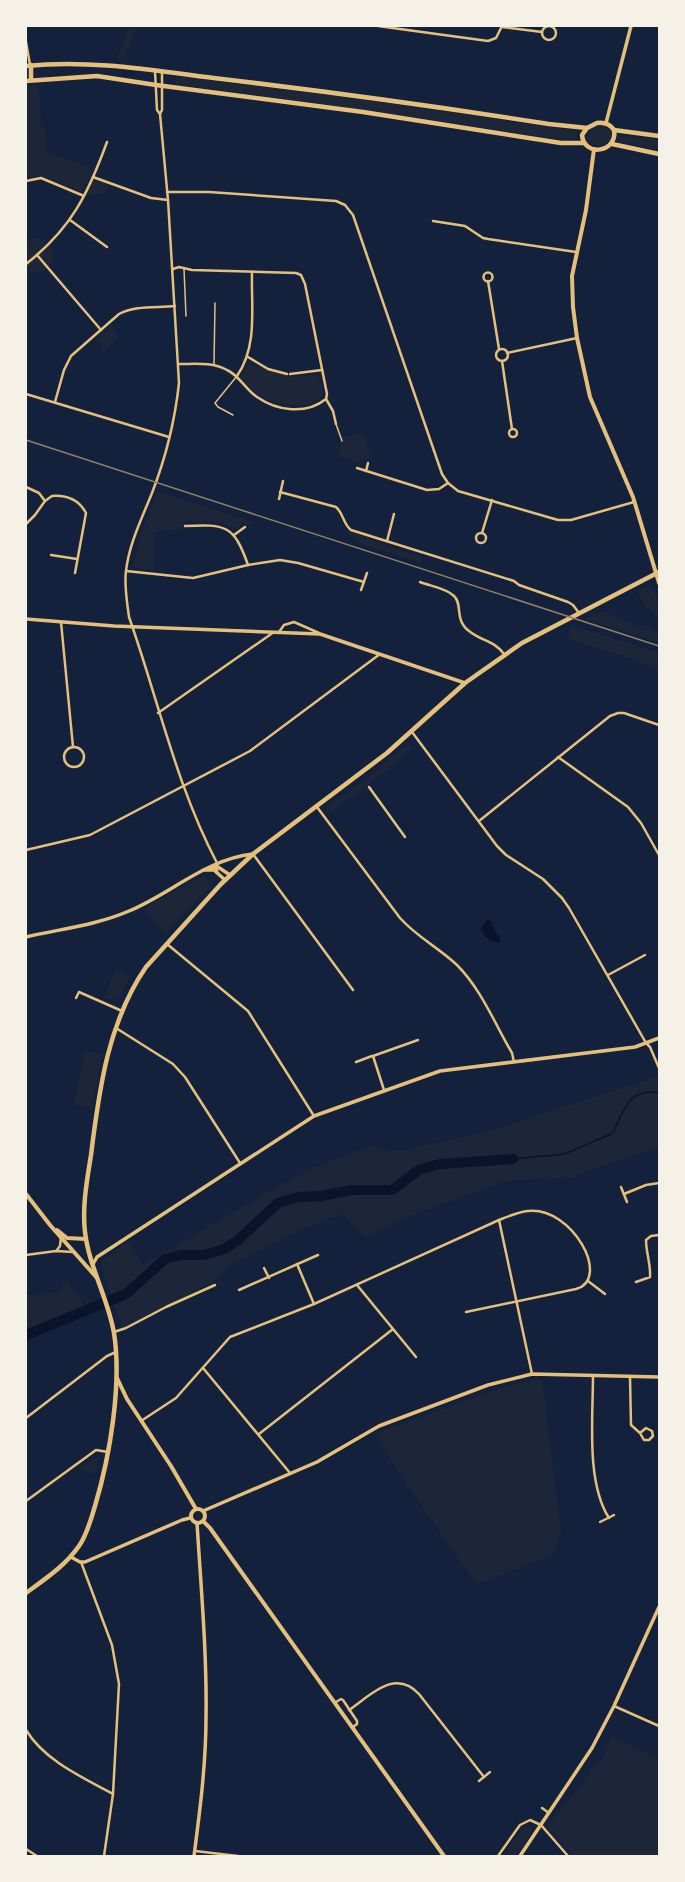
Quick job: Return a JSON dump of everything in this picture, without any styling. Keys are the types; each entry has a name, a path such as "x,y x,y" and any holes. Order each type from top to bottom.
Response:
{"main road":[{"path":"584,143 561,143 363,112 156,86 97,76 29,80 28,65 77,63 155,70 587,128"},
{"path":"659,136 614,130 606,123 597,123 587,128 582,135 584,143 587,147 594,149 603,149 612,144 659,154"},
{"path":"612,144 614,130"},
{"path":"594,149 586,210 572,276 573,307 577,338 590,397 635,502 658,573 659,583"},
{"path":"26,1593 71,1557 80,1544 90,1522 108,1452 116,1374 116,1352 114,1332 108,1307 93,1264 84,1230 86,1194 93,1140 107,1060 122,1011 137,980 146,967 225,880 253,854 352,781 412,732 465,683 504,654 577,613 658,573"},
{"path":"26,1194 50,1226 99,1280"},
{"path":"50,1226 67,1238 86,1240"},
{"path":"116,1374 120,1387 171,1466 196,1509 203,1511 205,1515 202,1521 198,1523 190,1518 192,1512 196,1509"},
{"path":"202,1521 210,1528 336,1702 444,1856"}],"street":[{"path":"378,26 488,41 496,38 502,27 542,32"},
{"path":"606,123 630,26"},
{"path":"551,27 556,31 556,36 550,40 546,40 542,32 545,28 551,27"},
{"path":"26,42 28,65"},
{"path":"155,70 168,200 179,364 176,407 169,437 158,476 138,526 126,571 129,616 158,713 183,787 218,865 230,876"},
{"path":"160,114 162,110 162,71"},
{"path":"26,264 37,255 70,220 94,177 107,142"},
{"path":"94,177 151,198 168,200"},
{"path":"26,181 41,178 84,196"},
{"path":"167,192 209,192 336,200 350,210 440,467 448,483 458,491 558,520 577,518 635,502"},
{"path":"70,220 107,247"},
{"path":"433,220 465,226 483,238 576,252"},
{"path":"37,255 101,330"},
{"path":"173,269 296,273 304,279 317,337 327,394 326,399 333,411 336,424"},
{"path":"237,376 248,357 251,338 252,272"},
{"path":"488,281 499,349 496,356 502,361 512,429"},
{"path":"55,402 64,370 71,356 124,311 142,308 175,306"},
{"path":"507,353 577,338"},
{"path":"499,349 503,349 507,353"},
{"path":"502,361 506,358 507,353"},
{"path":"248,357 268,369 289,374 322,370"},
{"path":"179,364 214,364 237,376 256,397 286,410 311,406 326,399"},
{"path":"26,394 169,437"},
{"path":"366,471 368,464"},
{"path":"357,468 427,490 439,489 448,483"},
{"path":"279,499 283,481"},
{"path":"26,487 39,493 45,500"},
{"path":"280,492 336,508 342,513 351,530 514,581 519,585 568,602 576,608 577,613"},
{"path":"26,524 35,515 45,500 52,496 59,495 79,502 86,513 75,572"},
{"path":"482,533 485,535 486,540 482,543 477,540 477,535 482,533 492,500"},
{"path":"387,541 394,514"},
{"path":"185,526 216,525 234,535 240,542 248,565"},
{"path":"234,535 245,527"},
{"path":"51,554 77,559"},
{"path":"126,571 194,578 248,565 280,560 298,563 364,582"},
{"path":"361,590 367,573"},
{"path":"420,582 454,596 458,603 458,611 463,625 476,636 495,643 504,654"},
{"path":"26,619 132,626 320,634"},
{"path":"61,622 73,748"},
{"path":"158,713 277,632 284,624 294,622 320,634 465,683"},
{"path":"26,850 90,835 250,751 380,654"},
{"path":"479,821 605,719 618,712 659,725"},
{"path":"412,732 497,846 506,855 543,879 562,898 608,975 646,1043 650,1046 659,1068"},
{"path":"73,748 80,750 83,756 82,763 74,767 68,764 64,758 67,750 73,748"},
{"path":"558,757 628,807 640,823 659,855"},
{"path":"369,787 405,837"},
{"path":"316,807 410,930 456,964 468,977 512,1053 514,1062"},
{"path":"26,937 86,924 129,911 203,870 237,856 253,854 353,990"},
{"path":"217,872 218,865"},
{"path":"203,870 217,872 225,880"},
{"path":"167,944 248,1012 314,1116"},
{"path":"608,975 645,955"},
{"path":"76,998 79,992 122,1011"},
{"path":"116,1028 173,1064 185,1077 240,1163"},
{"path":"93,1264 97,1257 314,1116 440,1071 635,1047 659,1038"},
{"path":"356,1062 418,1040"},
{"path":"373,1056 384,1090"},
{"path":"624,1194 646,1185 659,1183"},
{"path":"621,1187 627,1202"},
{"path":"141,1421 176,1398 230,1337 314,1304 499,1220 529,1210 544,1212 562,1220 574,1232 585,1251 590,1270 588,1282 581,1288 466,1312"},
{"path":"499,1220 518,1301 532,1374"},
{"path":"636,1282 650,1277 651,1270 646,1248 646,1240 651,1236 659,1235"},
{"path":"56,1251 60,1246 61,1237"},
{"path":"26,1256 56,1251 73,1252"},
{"path":"239,1290 318,1255"},
{"path":"297,1264 314,1304"},
{"path":"264,1268 269,1278"},
{"path":"588,1282 605,1294"},
{"path":"114,1332 126,1328 166,1307 216,1285"},
{"path":"357,1285 416,1357"},
{"path":"259,1434 393,1329"},
{"path":"26,1418 108,1356 116,1352"},
{"path":"203,1368 259,1434 290,1474"},
{"path":"203,1511 290,1474 334,1453 379,1426 488,1385 532,1374 659,1377"},
{"path":"593,1376 594,1470 601,1503 609,1518"},
{"path":"630,1377 630,1422 632,1427 640,1432 644,1440 649,1440 652,1436 650,1428 646,1428 640,1432"},
{"path":"26,1501 96,1450 108,1452"},
{"path":"600,1522 614,1515"},
{"path":"81,1562 190,1518"},
{"path":"194,1856 202,1792 206,1717 205,1656 198,1523"},
{"path":"71,1557 81,1562 112,1644 117,1667 118,1692 113,1794 104,1856"},
{"path":"520,1856 592,1748 614,1706 659,1607"},
{"path":"350,1710 387,1685 397,1682 406,1684 419,1694 484,1777"},
{"path":"336,1702 341,1699 350,1710 357,1723 353,1727"},
{"path":"614,1706 659,1726"},
{"path":"26,1730 35,1744 47,1754 113,1794"},
{"path":"479,1781 490,1772"},
{"path":"542,1808 549,1813"},
{"path":"498,1856 520,1825 530,1820 541,1825 568,1856"},
{"path":"26,1849 37,1856"},
{"path":"195,1851 238,1856"}],"lane":[{"path":"184,269 186,316"},
{"path":"214,364 215,303"},
{"path":"233,415 218,407 215,403 237,376"},
{"path":"336,424 342,441"}],"shaded area":[{"path":"130,26 138,26 123,59 117,58"},
{"path":"182,77 374,101 576,131 577,134 574,139 551,138 373,111 174,84 176,79"},
{"path":"36,85 39,89 41,123 46,131 46,151 93,170 82,191 77,191 59,182 46,178 26,178 26,86"},
{"path":"606,126 612,131 612,137 607,142 597,146 587,142 586,136 591,129"},
{"path":"619,136 659,139 659,150 619,142"},
{"path":"93,177 111,183 103,192 96,195 84,196"},
{"path":"31,239 46,242 52,249 52,264 40,272 33,272 26,269 26,242"},
{"path":"111,325 120,337 105,350 95,339"},
{"path":"250,364 293,377 316,375 322,384 322,396 318,400 303,405 276,403 268,400 253,391 241,377 247,366"},
{"path":"364,433 371,459 356,462 338,456 342,437"},
{"path":"157,491 253,522 249,527 244,523 236,528 213,521 185,521 184,529 154,532 154,570 133,567 139,540"},
{"path":"348,531 423,559 422,563 360,543 348,533"},
{"path":"647,587 654,591 659,607 659,619 648,607 646,609 644,606 645,604 640,598 638,591"},
{"path":"603,611 638,627 645,625 659,634 659,643 586,619"},
{"path":"571,625 659,653 659,671 630,658 568,639"},
{"path":"408,743 411,747 394,764 331,812 327,806 367,778"},
{"path":"205,876 211,886 165,934 144,908"},
{"path":"487,920 491,921 500,938 500,943 491,940 482,931 481,928"},
{"path":"116,969 130,977 119,997 111,1000 104,997"},
{"path":"85,1050 102,1054 92,1109 74,1104"},
{"path":"656,1077 659,1079 659,1147 576,1175 578,1177 505,1181 404,1218 366,1237 342,1215 337,1215 297,1232 226,1268 213,1282 122,1328 100,1263 128,1241 143,1265 261,1196 313,1168 370,1146 386,1150 399,1151 491,1131"},
{"path":"67,1281 87,1310 26,1335 26,1295 57,1292"},
{"path":"542,1379 561,1533 552,1556 476,1584 399,1473 375,1434 489,1392 530,1380"},
{"path":"99,1455 96,1474 79,1468"},
{"path":"611,1736 659,1760 659,1856 573,1856 547,1827 604,1756"},
{"path":"523,1826 531,1828 532,1832 515,1856 503,1856"}],"waterway":[{"path":"513,1159 565,1154 613,1133 628,1102 641,1094 649,1092 659,1093"},
{"path":"26,1335 126,1294 165,1259 181,1255 204,1255 224,1249 237,1241 278,1203 298,1197 321,1196 352,1190 392,1190 419,1170 440,1164 513,1159"}],"railway":[{"path":"26,440 659,646"}]}
